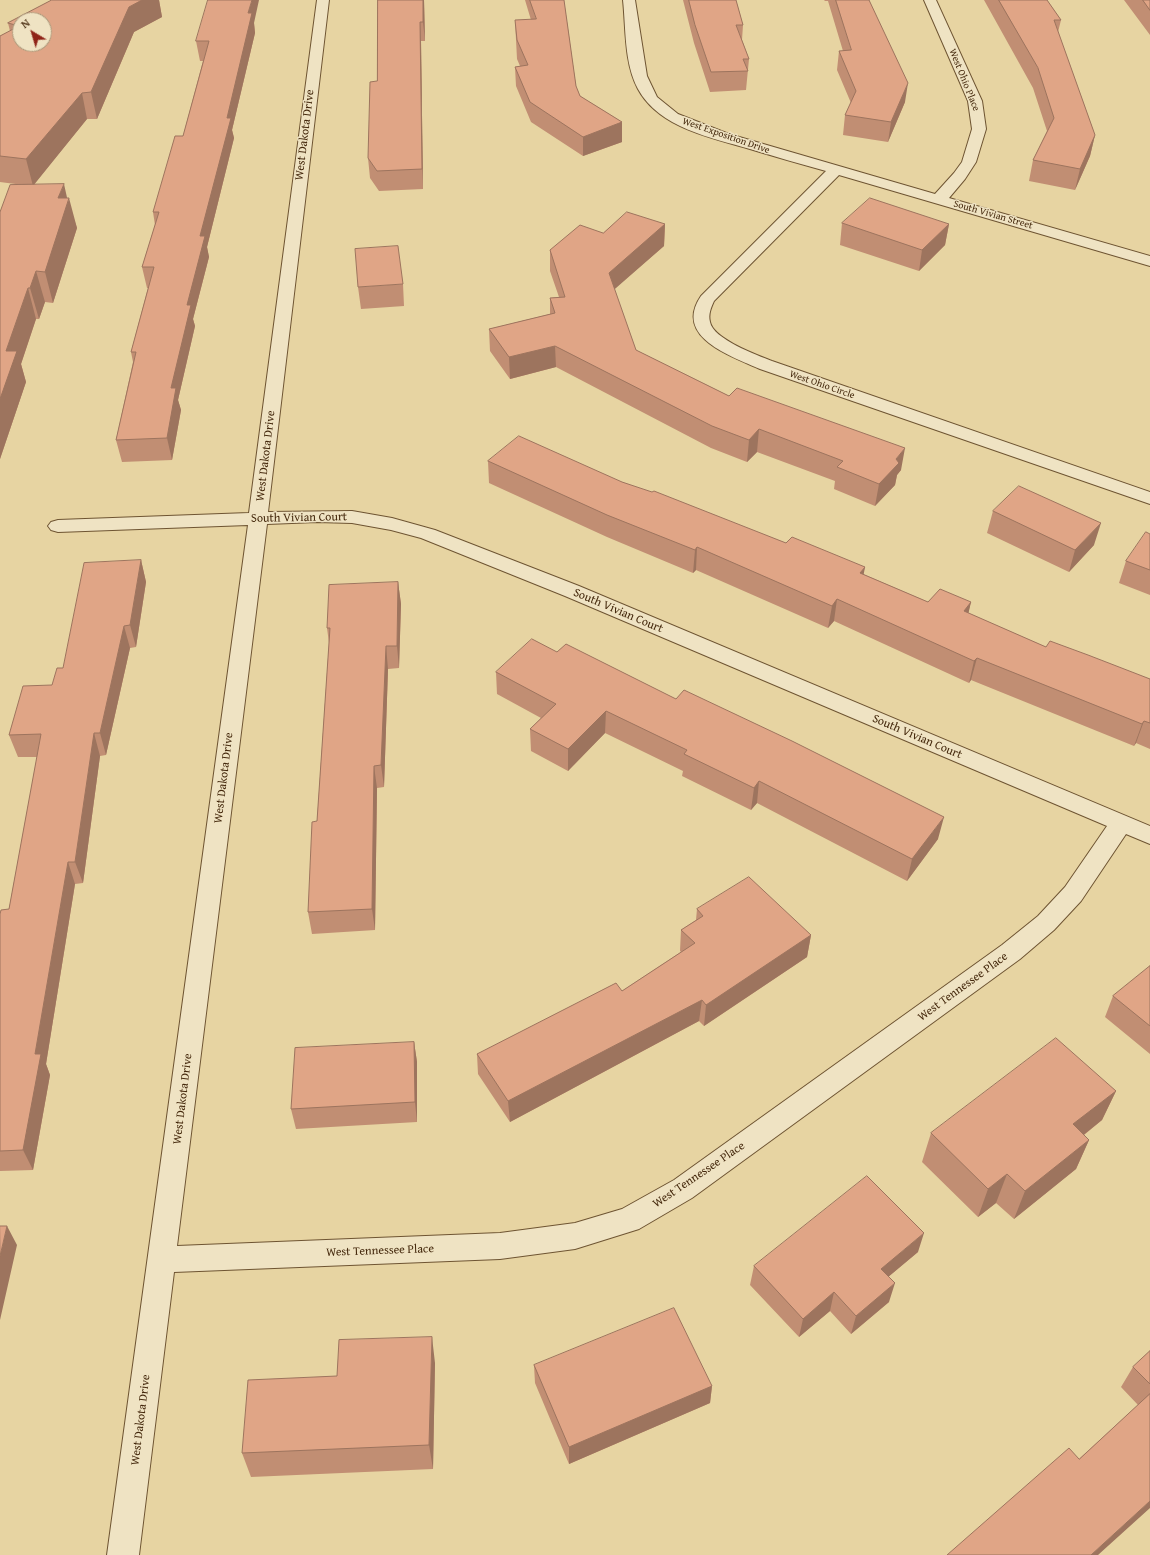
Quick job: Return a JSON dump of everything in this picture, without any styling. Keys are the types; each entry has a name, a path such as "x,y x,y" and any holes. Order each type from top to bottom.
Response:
{"street":[{"name":"West Dakota Drive","path":"123,1555 258,519 323,0"},
{"name":"West Exposition Drive","path":"629,0 640,75 650,98 660,108 681,121 698,129 836,170"},
{"name":"West Ohio Place","path":"930,0 970,90 978,115 979,129 969,162 960,176 939,199"},
{"name":"South Vivian Street","path":"836,170 1150,261"},
{"name":"West Ohio Circle","path":"836,170 707,299 700,315 704,328 713,339 734,351 766,365 1150,498"},
{"name":"South Vivian Court","path":"58,526 316,516 352,517 392,524 428,534 572,591 1150,835"},
{"name":"West Tennessee Place","path":"162,1260 500,1246 574,1236 630,1220 683,1189 1011,952 1046,923 1073,894 1121,823"}],"building":[{"path":"52,0 142,0 129,7 91,92 82,93 26,159 0,156 0,36 12,30 12,52 52,52 52,12 29,12"},
{"path":"208,0 252,0 248,13 252,13 227,118 231,118 200,236 205,236 187,305 191,305 171,388 176,388 167,438 116,440 136,352 131,352 154,267 142,267 159,212 153,212 175,136 183,136 209,41 196,41"},
{"path":"378,0 423,0 423,22 420,22 422,169 377,171 368,158 370,82 377,81"},
{"path":"530,0 564,0 576,86 580,96 622,122 583,137 530,102 515,67 528,65 517,40 515,20 536,19"},
{"path":"689,0 736,0 743,25 736,25 749,59 743,59 748,71 711,72 695,25"},
{"path":"836,0 869,0 908,83 891,122 845,115 856,91 839,51 851,50"},
{"path":"999,0 1047,0 1061,20 1054,20 1095,135 1080,169 1033,160 1054,118 1038,68"},
{"path":"1143,0 1150,0 1150,10"},
{"path":"64,184 58,198 69,198 45,272 36,271 30,288 28,288 6,351 17,351 0,399 0,212 10,185"},
{"path":"870,198 949,224 922,250 842,223"},
{"path":"627,212 665,224 609,273 636,350 729,396 737,388 905,448 896,459 899,463 879,484 837,467 843,461 759,429 749,440 712,426 555,346 509,357 489,329 555,313 550,298 565,297 550,250 580,225 603,233"},
{"path":"398,246 403,284 358,287 355,249"},
{"path":"519,436 622,482 652,492 654,491 786,543 792,537 865,567 860,573 928,602 940,589 971,602 964,611 1046,647 1050,641 1150,679 1150,723 1144,721 1142,724 977,658 974,661 837,599 832,606 697,547 695,550 607,515 488,461"},
{"path":"1019,486 1101,523 1075,550 993,511"},
{"path":"1146,532 1150,534 1150,570 1126,561"},
{"path":"141,560 130,625 124,626 100,733 94,733 75,862 68,862 35,1054 41,1054 23,1150 0,1151 0,914 1,910 9,909 41,734 9,735 23,686 52,685 57,668 63,668 84,563"},
{"path":"398,582 397,646 386,646 381,765 374,766 372,909 308,912 312,822 317,821 330,628 327,628 329,585"},
{"path":"532,639 557,652 566,644 676,699 684,690 792,741 944,817 912,859 759,781 754,788 684,754 687,750 606,711 568,749 530,729 556,704 496,672"},
{"path":"749,877 811,935 706,1005 702,1000 508,1101 477,1054 616,983 622,991 695,943 681,930 703,916 697,909"},
{"path":"1150,966 1150,1026 1113,996"},
{"path":"1056,1038 1116,1091 1073,1124 1089,1140 1025,1191 1007,1174 988,1189 931,1133"},
{"path":"414,1042 415,1102 291,1109 295,1048"},
{"path":"867,1176 924,1233 881,1269 895,1283 856,1316 834,1292 803,1319 754,1266"},
{"path":"0,1226 7,1226 0,1256"},
{"path":"674,1308 712,1386 569,1447 534,1365"},
{"path":"432,1337 429,1445 242,1453 248,1380 337,1376 339,1340"},
{"path":"1150,1351 1150,1384 1133,1367"},
{"path":"1150,1394 1150,1501 1091,1555 947,1555 1069,1448 1079,1459"}]}
